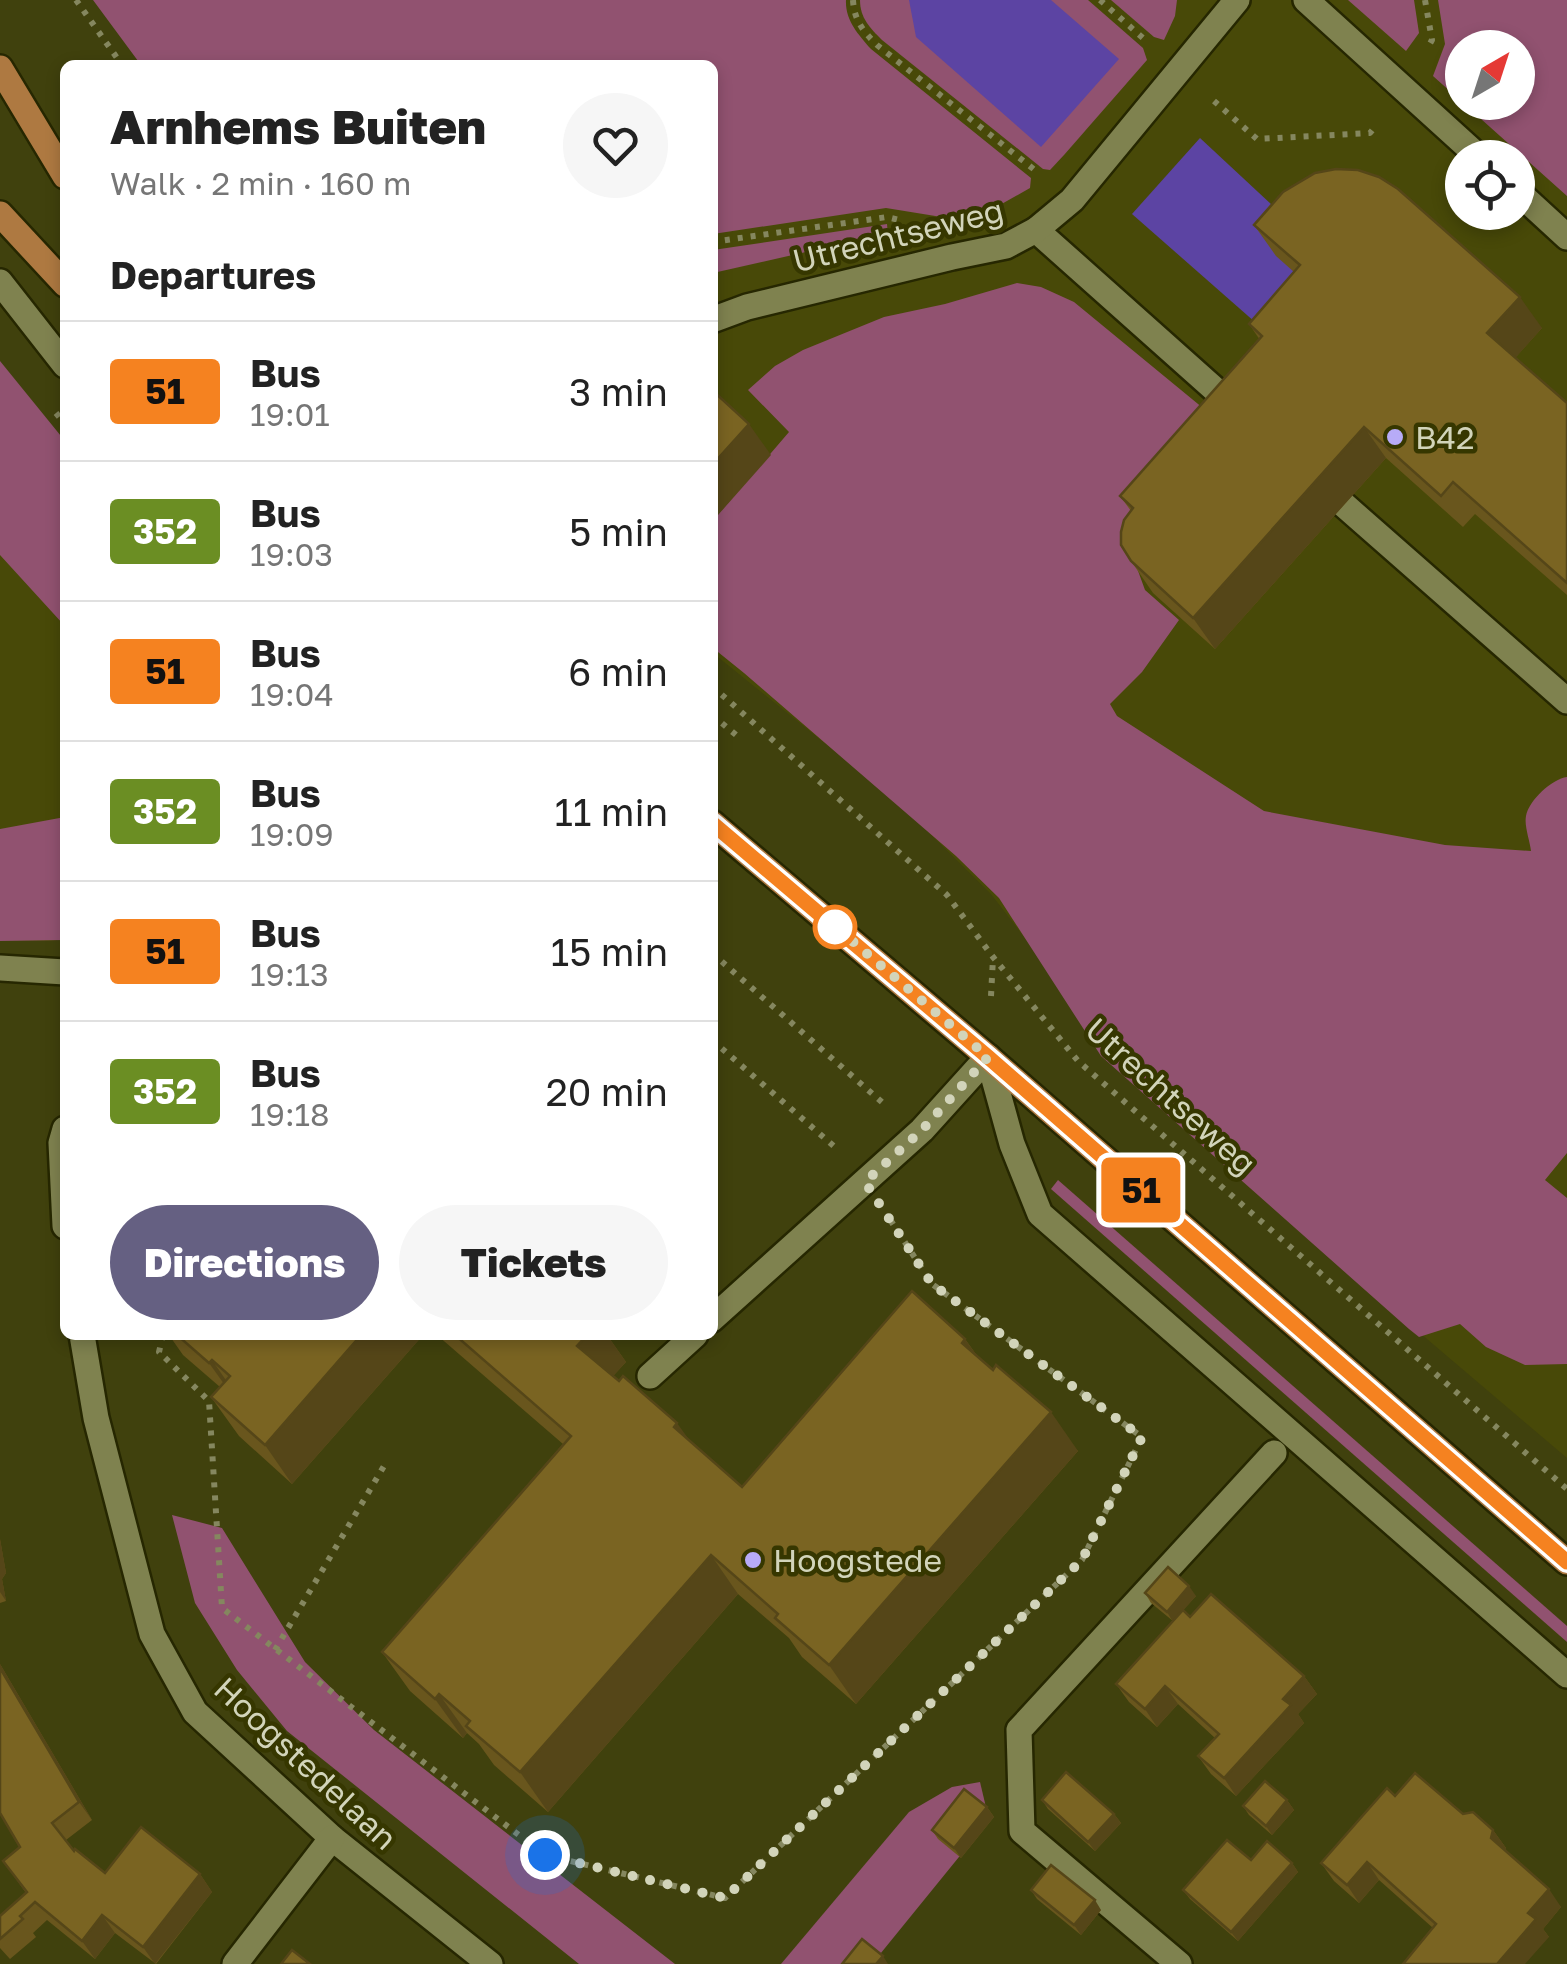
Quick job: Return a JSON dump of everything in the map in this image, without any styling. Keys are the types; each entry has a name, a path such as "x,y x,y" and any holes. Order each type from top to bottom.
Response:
{"main road":[{"path":"0,68 60,168"},
{"path":"0,214 60,279"},
{"path":"718,828 988,1057 1567,1562"}],"street":[{"name":"Utrechtseweg","path":"718,318 746,307 1006,246 1036,230 1072,200 1237,0"},
{"path":"1306,0 1460,140"},
{"path":"1535,207 1567,236"},
{"path":"1036,230 1242,414"},
{"path":"0,282 60,359"},
{"path":"1344,505 1567,701"},
{"path":"0,968 60,972"},
{"path":"718,1315 922,1130 988,1057"},
{"path":"988,1057 1012,1144 1040,1214 1567,1675"},
{"name":"Hoogstedelaan","path":"83,1340 96,1418 152,1634 195,1712 332,1838 490,1964"},
{"path":"650,1376 690,1340"},
{"path":"1179,1964 1022,1831 1019,1730 1274,1454"},
{"path":"236,1964 332,1838"}],"path":[{"path":"76,0 118,60"},
{"path":"853,0 861,30 877,45 1072,200"},
{"path":"1100,0 1257,139 1370,133 1405,90"},
{"path":"718,241 822,228"},
{"name":"Utrechtseweg","path":"718,691 947,894 993,958 1078,1060 1567,1489"},
{"path":"718,720 741,739"},
{"path":"718,958 878,1100 922,1130"},
{"path":"161,1340 159,1352 209,1400 222,1608 545,1855 725,1898 1082,1560 1142,1437 932,1284 850,1161 718,1045"},
{"path":"276,1650 384,1466"}],"shaded area":[{"path":"93,0 846,0 850,20 871,49 1031,178 1030,188 991,210 960,220 886,208 718,233 718,60 137,60"},
{"path":"136,0 1567,0 1567,1458 1400,1316 1114,1054 991,894 899,803 718,657 718,60 668,60"},
{"path":"860,0 1088,0 1143,48 1147,60 1050,170 1043,169 882,40 864,17"},
{"path":"909,0 1051,0 1119,59 1041,147 916,37"},
{"path":"1111,0 1177,0 1175,16 1164,40 1154,37"},
{"path":"1348,0 1414,0 1419,33 1406,51"},
{"path":"1438,0 1567,0 1567,196 1535,167 1535,140 1504,140 1482,120 1535,120 1535,30 1445,30 1445,44"},
{"path":"1445,44 1445,87 1433,76"},
{"path":"1200,138 1300,231 1322,296 1280,344 1132,214"},
{"path":"887,224 888,236 718,272 718,249"},
{"path":"1017,283 1041,287 1074,302 1226,427 1137,568 1145,590 1179,620 1142,672 1110,704 1117,716 1264,811 1445,845 1531,851 1526,824 1528,810 1548,786 1567,777 1567,1153 1545,1180 1567,1198 1567,1364 1525,1365 1486,1347 1460,1324 1419,1337 1409,1329 1101,1056 999,898 956,856 718,652 718,515 789,432 748,390 775,366 803,350 884,317"},
{"path":"0,361 60,435 60,621 0,555"},
{"path":"0,364 60,440 60,940 0,941"},
{"path":"60,818 60,940 0,941 0,829"},
{"path":"1058,1180 1567,1626 1567,1642 1051,1189"},
{"path":"172,1515 222,1528 305,1662 374,1730 675,1964 579,1964 287,1731 237,1670 195,1603"},
{"path":"980,1782 989,1820 872,1964 781,1964 909,1812 952,1787"}],"building":[{"name":"B42","path":"1358,170 1398,189 1520,297 1487,333 1567,403 1567,583 1453,482 1441,496 1364,427 1193,618 1131,561 1121,545 1124,520 1133,508 1120,496 1262,336 1249,324 1300,265 1254,225 1283,192 1315,173"},
{"path":"718,396 749,424 718,458"},
{"name":"Hoogstede","path":"912,1291 993,1370 996,1365 1051,1412 829,1665 711,1555 520,1772 466,1726 470,1721 439,1694 435,1699 382,1652 571,1436 461,1340 582,1340 577,1346 619,1381 623,1376 742,1487"},
{"path":"183,1340 357,1340 265,1445 211,1397 230,1376 212,1360 209,1363"},
{"path":"1168,1567 1189,1586 1167,1612 1145,1593"},
{"path":"1211,1594 1304,1676 1283,1699 1291,1705 1224,1778 1198,1756 1219,1734 1165,1686 1145,1709 1116,1684 1183,1610 1190,1617"},
{"path":"0,1668 79,1802 52,1823 74,1851 105,1873 141,1827 200,1874 143,1947 102,1915 82,1941 35,1902 0,1939 0,1916 27,1892 3,1861 20,1847 0,1813"},
{"path":"1066,1772 1114,1814 1088,1842 1042,1800"},
{"path":"1415,1773 1463,1814 1473,1812 1493,1830 1491,1838 1549,1889 1528,1913 1536,1919 1497,1964 1403,1964 1436,1924 1367,1862 1347,1885 1321,1863 1387,1788 1395,1796"},
{"path":"1265,1781 1287,1800 1266,1826 1243,1806"},
{"path":"964,1789 987,1807 954,1848 932,1830"},
{"path":"1227,1840 1251,1860 1267,1841 1292,1863 1231,1932 1183,1890"},
{"path":"1051,1865 1095,1900 1074,1925 1031,1890"},
{"path":"862,1939 883,1956 876,1964 842,1964"},
{"path":"292,1950 310,1964 281,1964"}],"bus line":[{"name":"51","path":"718,828 988,1057 1567,1562"}],"place":[{"name":"B42","path":"1395,437"},
{"name":"Hoogstede","path":"753,1560"}],"route":[{"path":"545,1855 725,1898 1082,1560 1142,1437 932,1284 865,1182 922,1130 988,1057 823,916 835,927"}]}
